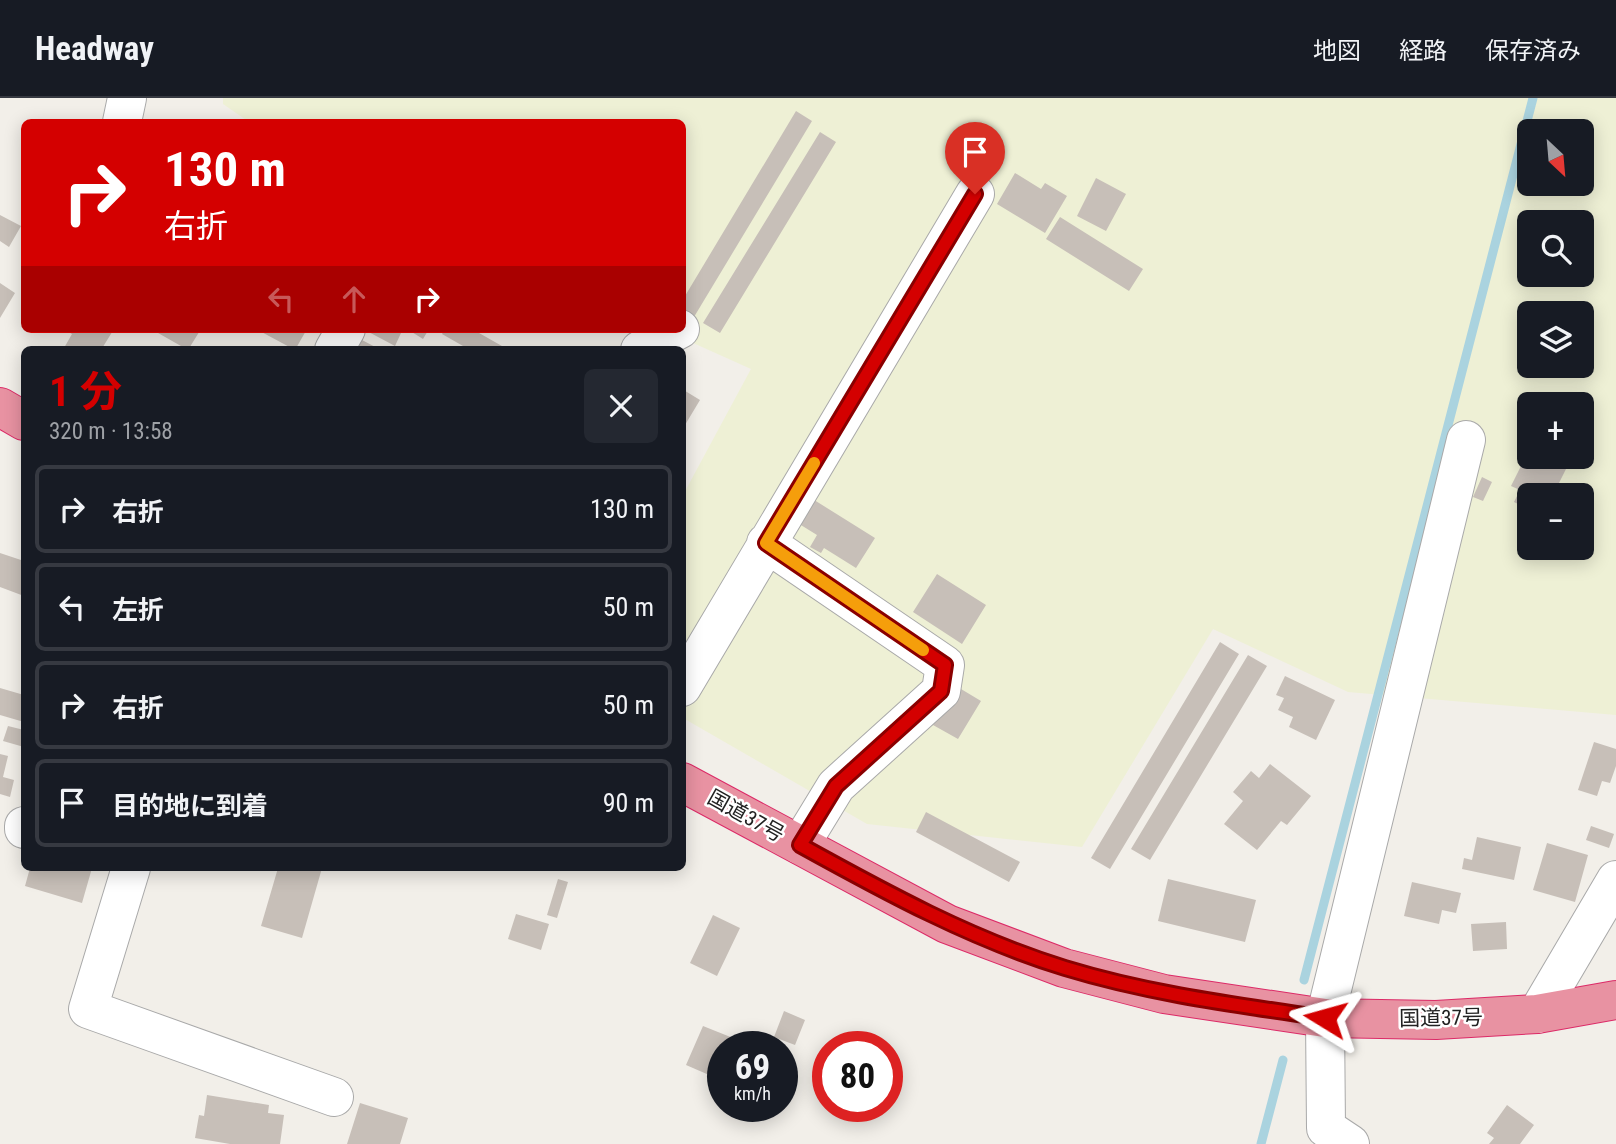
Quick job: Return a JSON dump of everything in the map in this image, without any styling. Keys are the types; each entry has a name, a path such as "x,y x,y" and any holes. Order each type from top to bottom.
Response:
{"highway":[{"path":"0,407 21,419"},
{"name":"国道37号","path":"686,784 947,924 1064,968 1164,994 1325,1018 1436,1020 1537,1014 1616,1000"}],"street":[{"path":"123,119 127,98"},
{"path":"686,680 975,194"},
{"path":"648,346 672,333"},
{"path":"1350,1144 1326,1128 1325,1018 1466,440"},
{"path":"766,543 945,665 941,691 836,786 800,845"},
{"path":"130,871 88,1009 334,1097"},
{"path":"1537,1014 1616,880"}],"green space":[{"path":"223,98 1616,98 1616,715 1348,692 1213,629 1082,847 867,824 686,720 686,489 751,369 671,333 686,333 686,119 245,119 223,104"}],"building":[{"path":"796,111 812,121 694,317 686,313 686,294"},
{"path":"820,132 836,142 720,333 703,323"},
{"path":"1015,173 1041,189 1045,183 1067,196 1045,233 997,204"},
{"path":"1096,178 1126,194 1106,231 1077,216"},
{"path":"0,215 21,226 9,247 0,241"},
{"path":"1060,217 1143,269 1129,291 1046,239"},
{"path":"0,283 15,293 0,318"},
{"path":"112,333 103,346 65,346 72,334"},
{"path":"158,333 199,333 190,346 181,346"},
{"path":"263,333 305,333 297,346 288,346"},
{"path":"371,333 401,333 395,346"},
{"path":"413,333 427,333 423,339"},
{"path":"479,333 502,346 463,346 442,334"},
{"path":"362,340 373,346 359,346"},
{"path":"686,391 700,400 686,423"},
{"path":"1520,469 1566,469 1559,483 1517,483 1517,489 1511,486"},
{"path":"1482,477 1492,482 1483,501 1473,497"},
{"path":"811,498 875,538 856,568 824,548 821,553 810,547 817,535 796,522"},
{"path":"0,553 21,560 21,595 0,587"},
{"path":"937,574 986,605 962,644 913,612"},
{"path":"1220,642 1239,654 1110,869 1091,858"},
{"path":"1248,655 1267,666 1150,860 1131,849"},
{"path":"1285,676 1335,700 1316,740 1289,727 1293,717 1278,710 1284,698 1276,695"},
{"path":"956,686 981,701 958,739 933,725"},
{"path":"0,688 21,694 21,721 0,715"},
{"path":"8,726 21,729 21,746 3,741"},
{"path":"1594,742 1616,749 1616,766 1610,783 1602,781 1597,796 1578,790"},
{"path":"0,754 8,756 3,777 14,780 10,797 0,794"},
{"path":"1270,764 1311,796 1287,825 1281,821 1257,850 1224,824 1243,801 1233,792 1251,771 1259,778"},
{"path":"926,812 1020,862 1009,882 916,832"},
{"path":"1591,826 1614,834 1609,848 1586,840"},
{"path":"1477,837 1521,847 1514,880 1462,869 1464,858 1472,860"},
{"path":"1547,843 1588,855 1575,902 1533,890"},
{"path":"29,871 91,871 82,903 25,886"},
{"path":"277,871 321,871 302,938 261,926"},
{"path":"558,879 568,882 557,918 547,915"},
{"path":"1168,879 1256,900 1245,942 1158,921"},
{"path":"1412,882 1461,893 1456,913 1442,910 1439,924 1404,916"},
{"path":"516,914 549,924 541,950 508,939"},
{"path":"713,915 740,928 717,976 690,963"},
{"path":"1506,922 1507,949 1473,951 1471,924"},
{"path":"784,1011 805,1020 798,1038 798,1031 776,1031"},
{"path":"703,1026 716,1031 707,1031 707,1074 686,1065"},
{"path":"207,1095 269,1105 268,1113 284,1115 280,1144 230,1144 195,1138 199,1115 204,1116"},
{"path":"360,1103 408,1118 400,1144 347,1144"},
{"path":"1507,1105 1534,1125 1520,1144 1489,1144 1494,1138 1487,1133"}],"waterway":[{"path":"1304,980 1533,98"},
{"path":"1261,1144 1283,1060"}],"slow traffic":[{"path":"814,463 766,543 923,650"}],"route":[{"path":"975,194 766,543 945,665 941,691 836,786 800,845 947,924 1064,968 1164,994 1325,1018"}]}
